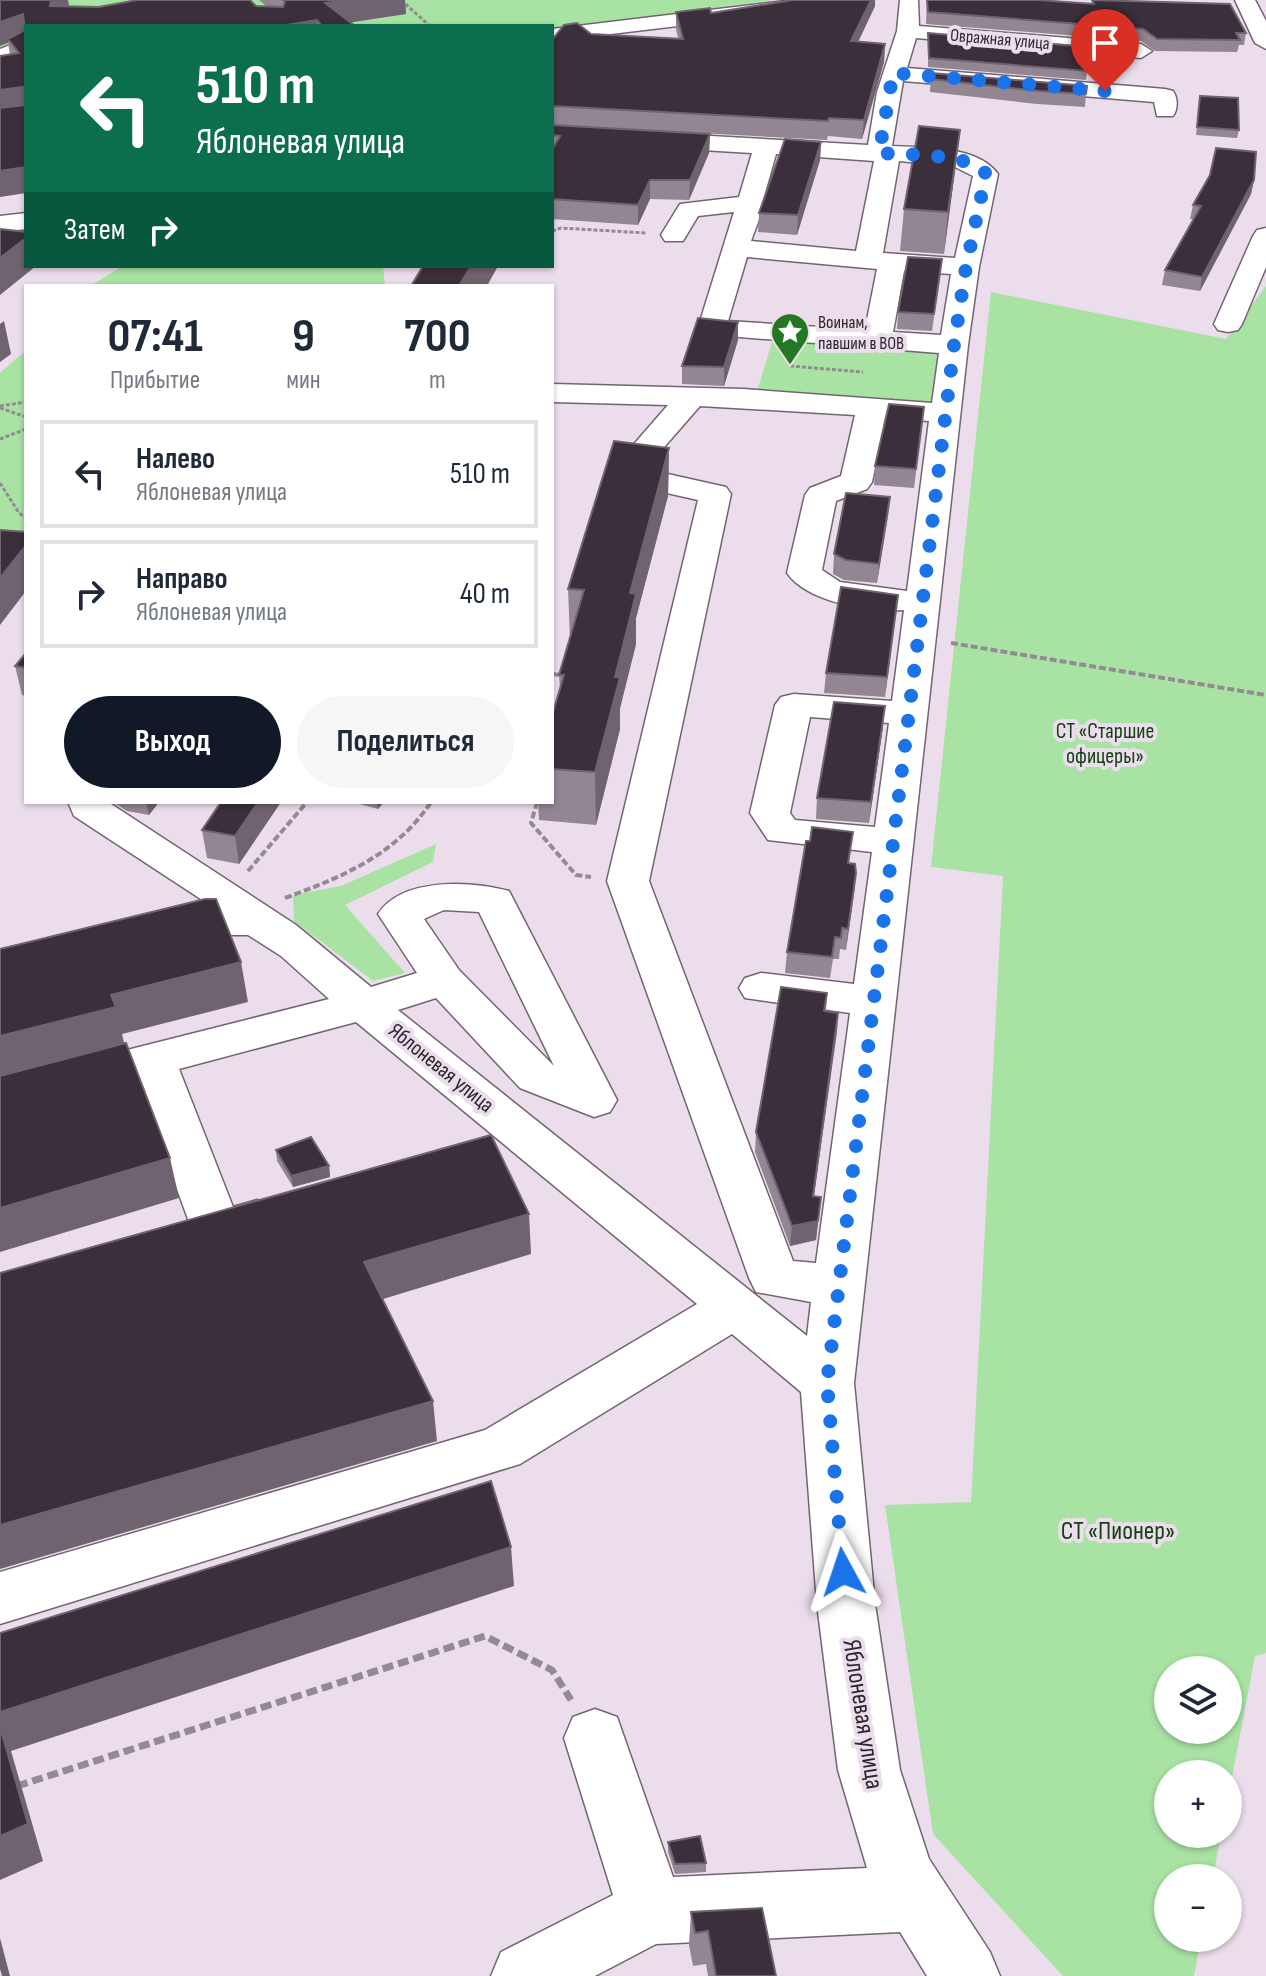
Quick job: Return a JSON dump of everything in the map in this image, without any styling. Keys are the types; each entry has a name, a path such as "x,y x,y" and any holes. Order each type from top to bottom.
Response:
{"street":[{"path":"554,35 846,0"},
{"path":"1245,0 1266,43"},
{"path":"879,153 907,7"},
{"name":"Овражная улица","path":"907,7 1141,51"},
{"path":"0,57 24,46"},
{"path":"0,73 24,69"},
{"name":"Овражная улица","path":"893,73 1165,96 1165,111"},
{"path":"554,134 879,153 887,159 880,261 882,309 873,338"},
{"path":"638,167 651,140"},
{"path":"766,147 752,203 712,328 753,365 864,407 946,413"},
{"name":"Яблоневая улица","path":"879,153 964,160 981,166 986,174 966,267 954,345 827,1383 846,1604 869,1770 902,1875 966,1976"},
{"path":"674,235 689,209 752,203"},
{"path":"0,224 24,221"},
{"path":"1228,324 1266,236"},
{"path":"738,248 966,267"},
{"path":"721,297 750,299"},
{"path":"853,307 882,309"},
{"path":"839,1286 774,1278 628,881 715,494 624,474 692,396 753,365 873,338 954,345"},
{"path":"554,393 692,396"},
{"path":"864,407 856,482 821,495 804,573 831,591 921,620"},
{"path":"893,841 782,831 770,813 794,705 909,714"},
{"name":"Яблоневая улица","path":"88,804 88,808 301,951 827,1383"},
{"path":"438,896 494,900 594,1100 536,1077 444,980 399,914 438,896"},
{"path":"119,939 241,909"},
{"path":"0,1099 364,1005 444,980"},
{"path":"761,988 874,1001"},
{"path":"153,1060 217,1230 291,1209"},
{"path":"0,1598 501,1448 736,1306"},
{"path":"595,1738 651,1911"},
{"path":"525,1976 592,1959 651,1911 917,1898"}],"path":[{"path":"401,0 428,24"},
{"path":"554,230 561,228 674,235"},
{"path":"864,407 863,372 873,338"},
{"path":"790,366 863,372"},
{"path":"0,407 24,402"},
{"path":"0,407 24,416"},
{"path":"0,439 24,430"},
{"path":"0,483 24,517"},
{"path":"921,620 1266,695"},
{"path":"554,674 568,675"},
{"path":"241,909 289,826 306,804"},
{"path":"241,909 273,902 356,871 420,822 430,804"},
{"path":"536,804 531,823 576,875 628,881"},
{"path":"15,1787 485,1636 552,1670 595,1738"}],"green space":[{"path":"0,0 775,0 554,30 554,24 24,24 0,105"},
{"path":"120,268 383,268 385,284 93,284"},
{"name":"СТ «Пионер»","path":"1266,286 1266,1653 1255,1656 1242,1724 1242,1656 1154,1656 1154,1744 1238,1744 1235,1760 1154,1760 1154,1848 1218,1848 1216,1864 1154,1864 1154,1952 1198,1952 1194,1976 1063,1976 933,1834 885,1505 971,1502 1003,876 931,867 991,292 1226,339"},
{"path":"774,335 938,351 931,407 756,395"},
{"path":"24,352 24,567 0,564 0,373"},
{"path":"436,844 433,862 345,905 405,973 373,981 294,921 293,895 341,886"}],"building":[{"path":"0,0 53,0 50,6 99,7 137,0 250,0 256,6 283,7 283,0 349,0 325,3 352,24 320,24 317,20 292,24 24,24 23,14 0,22"},
{"path":"793,0 871,0 851,41 885,44 864,120 829,118 828,121 554,106 554,38 564,25 577,23 591,34 683,39 676,12 710,8 711,13"},
{"path":"927,0 1230,4 1246,33 1236,33 1240,40 1157,39 1143,29 928,12"},
{"path":"24,31 24,105 23,87 0,90 0,56 19,53 8,39"},
{"path":"928,33 1088,47 1087,71 929,58"},
{"path":"931,73 1087,86 1086,94 1039,91 931,79"},
{"path":"1200,96 1238,98 1239,130 1197,127"},
{"path":"24,105 24,167 0,171 0,108"},
{"path":"554,125 710,134 690,180 650,180 638,205 554,199 554,146 560,136 554,135"},
{"path":"919,126 960,130 948,212 904,209"},
{"path":"785,139 821,142 798,215 759,213"},
{"path":"1216,148 1256,152 1254,180 1202,277 1165,270 1201,206 1193,205 1210,175"},
{"path":"0,229 24,232 24,240 0,258"},
{"path":"908,257 942,259 934,314 898,312"},
{"path":"422,268 470,268 460,284 412,284"},
{"path":"698,318 738,322 724,367 682,366"},
{"path":"889,404 924,407 916,469 875,466"},
{"path":"614,441 669,448 630,593 636,594 615,677 620,677 595,772 554,769 554,709 564,675 559,675 584,590 568,589"},
{"path":"846,493 890,497 879,564 846,560 834,554"},
{"path":"0,530 24,532 24,548 0,578"},
{"path":"841,587 898,595 887,677 826,673"},
{"path":"24,655 24,668 15,666"},
{"path":"834,702 885,706 871,802 817,798"},
{"path":"220,804 257,804 235,836 202,830"},
{"path":"812,827 853,832 848,863 855,864 856,873 848,929 842,928 841,938 835,937 832,957 787,952 806,841 810,841"},
{"path":"205,899 216,899 241,962 111,995 116,1007 0,1036 0,949"},
{"path":"781,987 827,993 824,1011 838,1013 813,1196 821,1197 818,1221 792,1226 756,1132"},
{"path":"126,1043 170,1158 0,1208 0,1076"},
{"path":"491,1135 529,1214 364,1262 433,1401 0,1525 0,1273"},
{"path":"311,1137 329,1166 291,1176 276,1150"},
{"path":"491,1481 511,1547 0,1712 0,1633"},
{"path":"0,1727 28,1824 0,1836"},
{"path":"700,1836 706,1863 675,1864 668,1842"},
{"path":"762,1908 776,1976 716,1976 708,1931 695,1933 691,1912"}],"place":[{"name":"Воинам, павшим в ВОВ","path":"790,366"}],"route":[{"path":"843,1572 827,1383 954,345 966,267 986,174 981,166 964,160 879,153 888,92 893,73 1105,91"}],"park label":[{"name":"СТ «Старшие офицеры»","path":"1105,742"}]}
